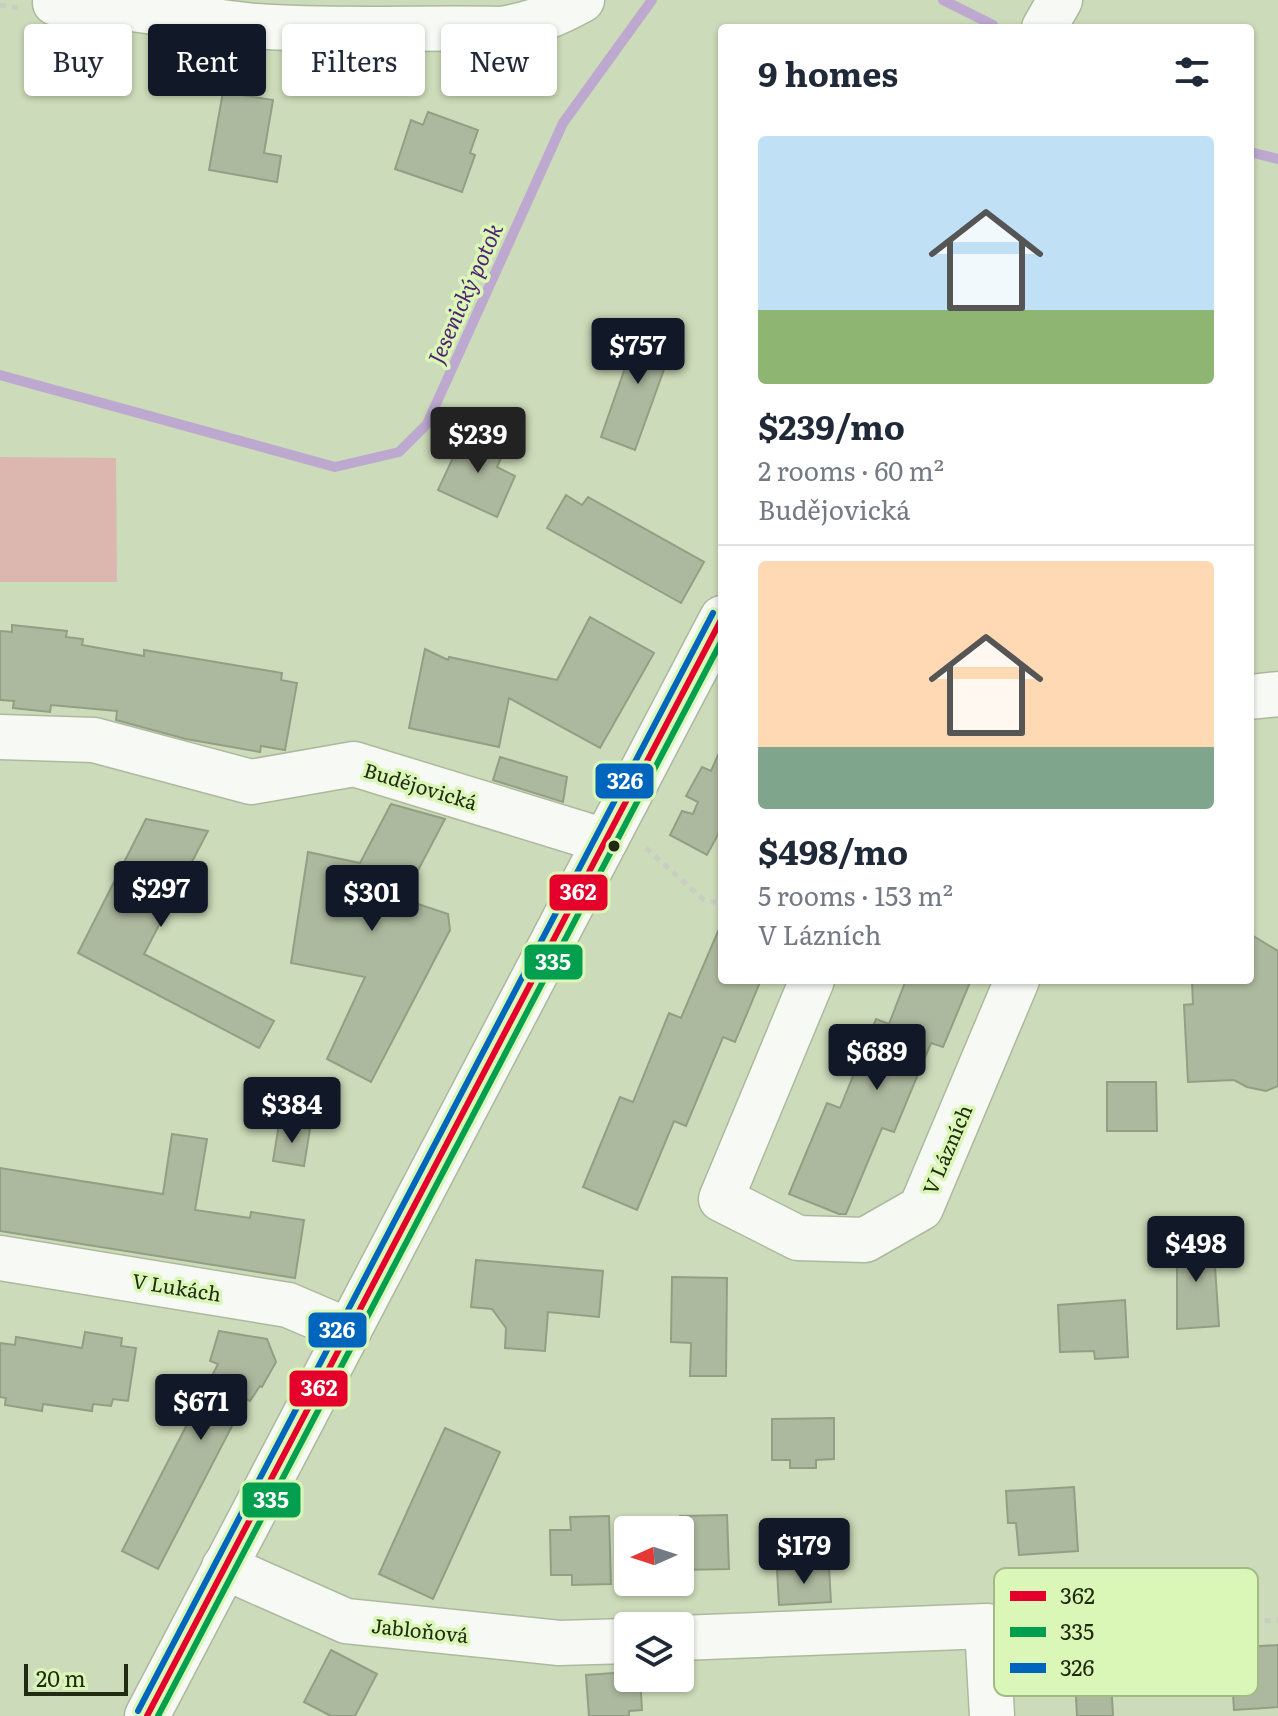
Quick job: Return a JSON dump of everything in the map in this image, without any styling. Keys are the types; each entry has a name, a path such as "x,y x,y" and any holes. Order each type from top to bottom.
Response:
{"street":[{"path":"55,3 93,3 271,27 501,29 554,16 582,0"},
{"path":"1046,24 1060,0"},
{"path":"147,1716 718,626"},
{"path":"1254,697 1278,694"},
{"name":"Budějovická","path":"0,737 94,740 251,782 354,764 610,831"},
{"name":"V Lázních","path":"810,984 721,1199 798,1238 865,1240 921,1208 1015,984"},
{"name":"V Lukách","path":"0,1258 288,1305 349,1331"},
{"name":"Jabloňová","path":"224,1567 346,1621 559,1643 614,1641"},
{"path":"694,1638 987,1631 992,1716"}],"path":[{"path":"610,831 704,900 718,903"},
{"path":"1258,1621 1278,1620"},
{"path":"987,1631 994,1631"}],"shaded area":[{"path":"0,457 116,458 117,582 0,582"}],"building":[{"path":"222,96 273,100 264,153 281,156 277,182 209,170"},
{"path":"428,112 478,130 470,153 475,155 462,192 395,169 411,120 423,125"},
{"path":"641,322 676,336 635,450 601,437"},
{"path":"464,434 492,439 504,452 497,467 515,476 497,517 438,490"},
{"path":"566,495 582,505 588,497 704,562 681,603 547,528"},
{"path":"590,617 654,653 600,748 509,698 499,747 409,728 425,649 448,660 449,657 557,680"},
{"path":"12,625 67,631 66,637 83,639 82,645 144,656 144,650 282,673 281,680 297,683 285,750 261,746 260,752 186,739 116,720 117,711 51,705 50,712 13,708 14,701 0,700 0,631 12,632"},
{"path":"718,755 718,834 707,855 670,835 682,811 693,814 698,802 686,796 702,767 711,771"},
{"path":"500,757 567,777 563,802 493,780"},
{"path":"391,804 445,819 403,899 448,914 450,930 371,1082 327,1059 365,977 291,963 308,852 360,863"},
{"path":"146,819 208,831 144,954 274,1021 259,1048 78,953"},
{"path":"718,931 718,984 759,984 735,1042 723,1037 686,1126 674,1121 637,1210 583,1187 620,1097 633,1102 669,1013 681,1018"},
{"path":"1254,936 1278,951 1278,1086 1266,1091 1234,1080 1188,1082 1184,1005 1193,1004 1192,984 1254,984"},
{"path":"904,984 969,984 943,1047 931,1043 894,1132 882,1128 846,1214 789,1194 827,1103 840,1108 876,1019 889,1024"},
{"path":"1107,1082 1156,1082 1157,1131 1107,1131"},
{"path":"279,1124 310,1129 304,1166 273,1161"},
{"path":"172,1134 207,1139 195,1210 250,1218 251,1212 304,1220 295,1278 0,1231 0,1168 163,1194"},
{"path":"1213,1237 1219,1326 1177,1329 1177,1238"},
{"path":"476,1260 603,1271 599,1317 548,1312 545,1351 505,1348 506,1328 492,1309 471,1307"},
{"path":"672,1277 727,1278 726,1376 690,1376 691,1343 671,1342"},
{"path":"1125,1300 1128,1357 1095,1359 1094,1351 1060,1352 1058,1305"},
{"path":"219,1331 267,1339 276,1362 262,1387 250,1401 246,1399 158,1569 122,1551 218,1364 210,1361"},
{"path":"85,1332 122,1338 121,1346 136,1348 128,1401 113,1399 111,1406 93,1404 92,1411 43,1404 42,1411 5,1405 6,1398 0,1397 0,1343 15,1345 16,1337 82,1348"},
{"path":"834,1418 834,1459 816,1460 816,1468 790,1468 790,1460 772,1460 772,1419"},
{"path":"445,1428 500,1452 433,1599 379,1574"},
{"path":"1074,1487 1078,1551 1019,1555 1016,1523 1008,1523 1006,1491"},
{"path":"727,1515 729,1569 694,1570 694,1516 680,1516"},
{"path":"609,1516 611,1584 572,1585 572,1575 551,1575 550,1530 571,1530 570,1517"},
{"path":"829,1567 831,1602 779,1605 777,1570"},
{"path":"1278,1645 1278,1707 1234,1710 1233,1696 1258,1696 1258,1646"},
{"path":"331,1650 377,1674 355,1716 331,1716 304,1702"},
{"path":"614,1673 614,1692 641,1692 642,1710 629,1711 629,1716 589,1716 586,1675"},
{"path":"1076,1696 1112,1696 1113,1716 1077,1716"}],"waterway":[{"name":"Jesenický potok","path":"0,375 335,467 399,452 427,424 563,123 652,0"},
{"name":"Jesenický potok","path":"943,0 991,24"},
{"name":"Jesenický potok","path":"1254,153 1278,159"}],"transit line":[{"name":"326","path":"138,1711 713,613"},
{"name":"362","path":"147,1716 718,626"},
{"name":"335","path":"158,1716 718,648"}]}
